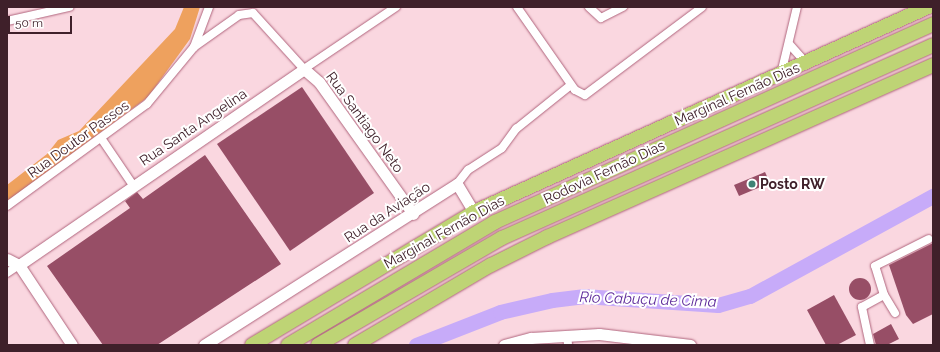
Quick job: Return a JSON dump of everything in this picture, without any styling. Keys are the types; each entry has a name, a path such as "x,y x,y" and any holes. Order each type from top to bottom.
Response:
{"highway":[{"name":"Marginal Fernão Dias","path":"252,345 474,212 929,7"},
{"name":"Rodovia Fernão Dias","path":"288,345 495,222 933,24"},
{"name":"Rodovia Fernão Dias","path":"318,345 502,238 933,45"},
{"path":"355,345 471,277 547,237 933,66"}],"street":[{"path":"7,20 69,7"},
{"name":"Rua Doutor Passos","path":"7,206 147,104 194,47 209,7"},
{"name":"Rua Santa Angelina","path":"7,272 396,7"},
{"path":"517,7 579,95 592,93 702,7"},
{"path":"589,7 601,18 623,7"},
{"path":"781,74 790,45 797,7"},
{"path":"194,47 239,15 253,13 304,69"},
{"path":"790,45 806,63"},
{"name":"Rua Santiago Neto","path":"304,69 319,82 413,214"},
{"name":"Rua da Aviação","path":"204,345 413,214 457,184 468,170 502,148 516,129 573,87"},
{"path":"101,138 134,185"},
{"path":"457,184 474,212"},
{"path":"895,313 884,295 876,264 929,238"},
{"path":"7,259 19,265 72,345"},
{"path":"870,345 862,307 884,295"},
{"path":"504,345 531,338 567,340 599,334 690,345"}],"shaded area":[{"path":"184,7 200,7 190,39 148,97 7,202 7,185 47,154 58,140 79,131 175,29"}],"building":[{"path":"302,87 374,193 290,251 217,144"},
{"path":"205,155 281,264 157,345 103,345 47,266 130,208 125,201 137,192 143,199"},
{"name":"Posto RW","path":"765,172 770,183 739,196 734,185"},
{"path":"933,243 933,314 913,324 906,315 889,265"},
{"path":"860,278 868,281 871,289 868,297 860,300 852,297 849,289 852,281"},
{"path":"834,295 856,335 837,345 826,345 807,310"},
{"path":"891,324 899,339 887,345 876,345 873,334"}],"waterway":[{"name":"Rio Cabuçu de Cima","path":"416,345 500,312 552,300 583,296 718,305 750,296 933,196"}],"place":[{"name":"Posto RW","path":"752,184"}]}
